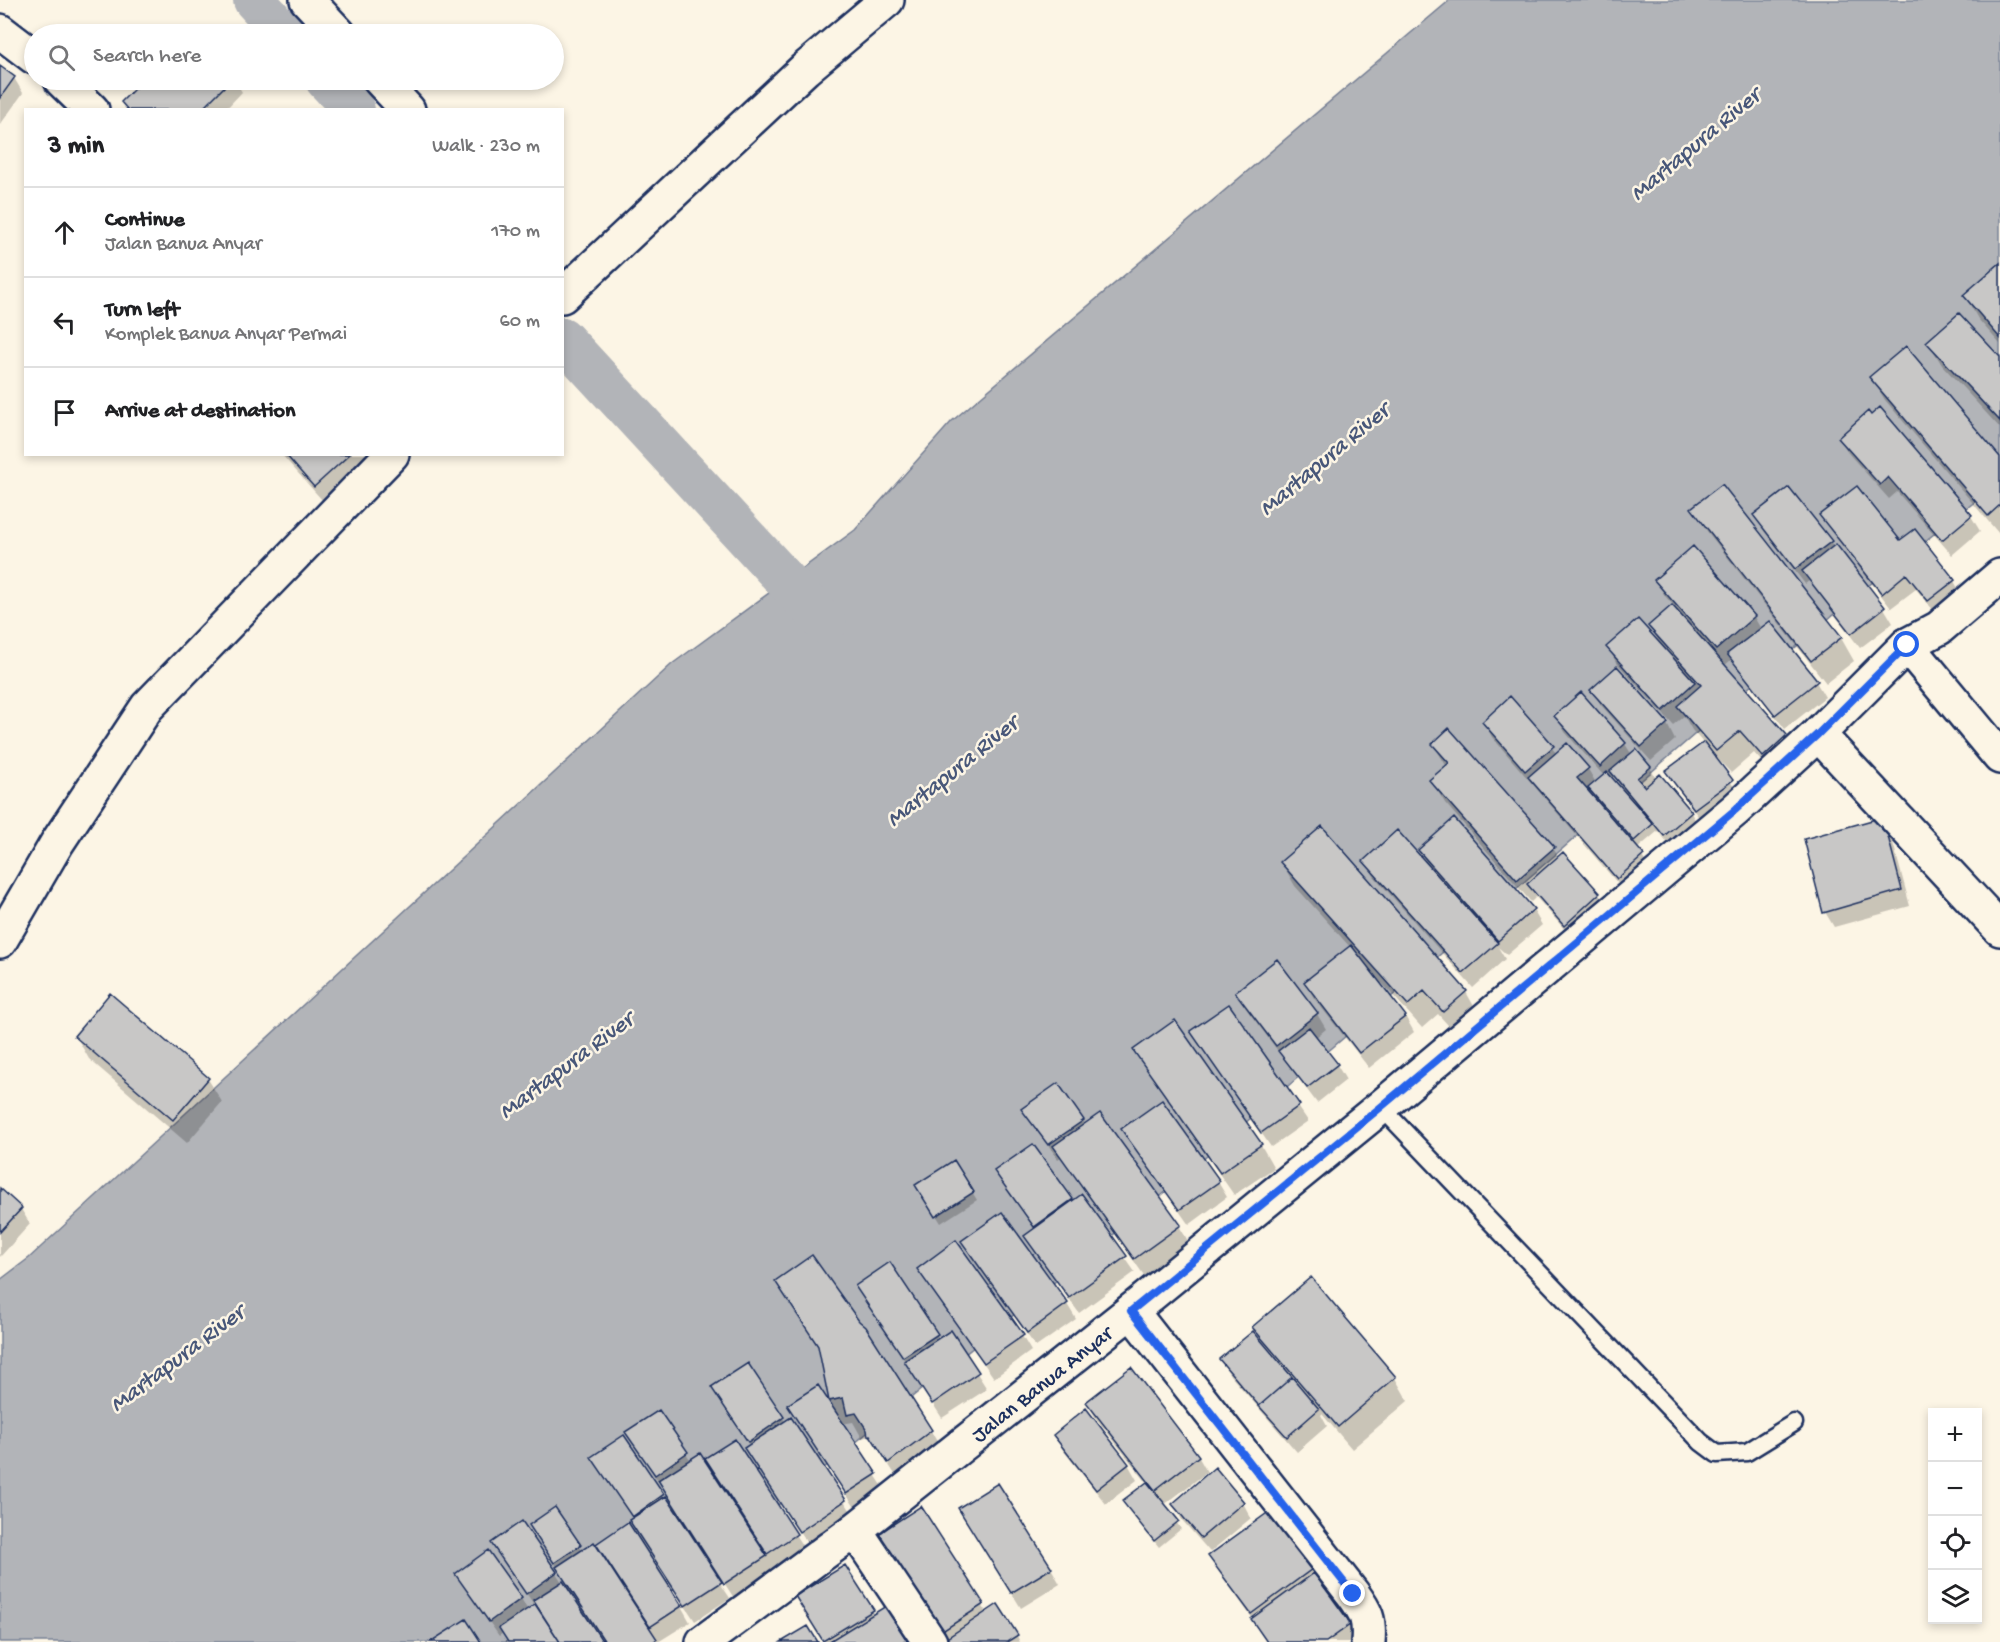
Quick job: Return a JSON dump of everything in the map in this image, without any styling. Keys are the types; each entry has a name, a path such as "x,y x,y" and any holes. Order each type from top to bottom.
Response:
{"street":[{"path":"307,0 330,24"},
{"path":"565,287 805,69 887,0"},
{"path":"0,31 24,49"},
{"path":"71,90 90,108"},
{"path":"389,90 406,108"},
{"path":"0,941 57,843 147,707 390,456"},
{"name":"Jalan Banua Anyar","path":"703,1642 855,1530 1131,1311 1381,1107 1680,856 1818,734 1907,645 1939,628 2000,576"},
{"path":"1907,645 2000,757"},
{"path":"1818,734 2000,929"},
{"path":"1131,1311 1353,1594 1367,1615 1370,1627 1368,1642"},
{"path":"855,1530 930,1642"}],"lane":[{"path":"1381,1107 1684,1425 1709,1448 1717,1454 1747,1452 1794,1423"}],"water":[{"name":"Martapura River","path":"1450,0 2000,0 2000,482 1849,601 1155,1201 608,1642 0,1642 0,1280 29,1258 672,664 855,530 952,421"}],"building":[{"path":"0,66 15,77 0,98"},
{"path":"133,90 221,90 203,108 126,108 121,102"},
{"path":"2000,263 2000,338 1963,295"},
{"path":"1959,313 2000,357 2000,421 1926,342"},
{"path":"1906,346 2000,457 2000,505 1988,516 1869,377"},
{"path":"1880,407 1972,515 1942,540 1888,477 1880,485 1838,438 1868,411 1871,415"},
{"path":"287,456 348,456 314,487"},
{"path":"1722,484 1842,637 1811,661 1691,508"},
{"path":"1857,486 1900,540 1915,529 1955,580 1928,601 1906,574 1882,594 1819,515"},
{"path":"1789,487 1832,541 1795,569 1753,515"},
{"path":"1836,544 1885,607 1851,634 1802,571"},
{"path":"1693,546 1755,616 1716,650 1654,580"},
{"path":"1672,605 1787,735 1763,757 1740,731 1716,751 1677,706 1701,685 1648,626"},
{"path":"1638,619 1695,682 1663,711 1606,647"},
{"path":"1770,621 1818,681 1775,715 1727,654"},
{"path":"1617,666 1668,723 1641,747 1590,690"},
{"path":"1581,692 1626,743 1600,767 1554,716"},
{"path":"1510,696 1554,746 1525,771 1482,722"},
{"path":"1449,728 1555,847 1517,880 1429,780 1449,763 1432,744"},
{"path":"1704,742 1733,780 1694,809 1665,771"},
{"path":"1567,743 1589,768 1577,778 1644,855 1617,879 1528,777"},
{"path":"1636,749 1651,767 1637,778 1645,787 1660,774 1692,812 1664,836 1610,771"},
{"path":"1607,772 1653,824 1634,841 1588,788"},
{"path":"1883,817 1902,890 1823,913 1804,839"},
{"path":"1454,818 1534,909 1498,941 1418,850"},
{"path":"1322,826 1467,991 1443,1012 1424,991 1408,1005 1280,862"},
{"path":"1397,830 1498,943 1463,973 1363,861"},
{"path":"1563,852 1600,893 1564,926 1527,884"},
{"path":"1351,945 1406,1016 1359,1053 1304,982"},
{"path":"1277,959 1318,1013 1276,1046 1235,992"},
{"path":"110,993 209,1078 173,1120 74,1036"},
{"path":"1229,1004 1300,1105 1261,1133 1190,1031"},
{"path":"1175,1020 1262,1144 1220,1173 1133,1050"},
{"path":"1309,1027 1338,1064 1307,1088 1278,1051"},
{"path":"1058,1083 1084,1120 1048,1145 1021,1109"},
{"path":"1162,1100 1220,1181 1179,1210 1121,1129"},
{"path":"1100,1113 1181,1225 1134,1259 1053,1146"},
{"path":"1033,1144 1073,1199 1034,1227 994,1171"},
{"path":"954,1160 974,1192 935,1217 915,1185"},
{"path":"0,1188 22,1208 0,1232"},
{"path":"1082,1194 1127,1256 1069,1298 1024,1236"},
{"path":"1002,1212 1068,1303 1027,1333 961,1241"},
{"path":"956,1240 1024,1335 984,1363 917,1269"},
{"path":"812,1255 859,1321 866,1327 932,1430 888,1463 870,1435 868,1436 867,1430 856,1413 847,1415 843,1398 829,1401 818,1346 775,1281"},
{"path":"890,1262 938,1334 903,1357 855,1286"},
{"path":"1311,1277 1396,1377 1338,1427 1252,1327"},
{"path":"951,1330 979,1372 932,1404 904,1361"},
{"path":"1253,1331 1292,1377 1259,1406 1219,1359"},
{"path":"748,1363 784,1417 748,1442 711,1387"},
{"path":"1131,1367 1199,1456 1155,1490 1086,1402"},
{"path":"1292,1377 1319,1409 1287,1437 1259,1406"},
{"path":"818,1385 877,1474 846,1494 787,1405"},
{"path":"1086,1408 1129,1464 1096,1490 1053,1435"},
{"path":"659,1410 688,1452 655,1475 625,1432"},
{"path":"791,1417 846,1500 799,1532 744,1448"},
{"path":"624,1435 664,1494 632,1517 591,1457"},
{"path":"735,1439 797,1534 767,1554 705,1458"},
{"path":"700,1453 767,1556 724,1584 658,1480"},
{"path":"1215,1467 1244,1502 1201,1538 1172,1504"},
{"path":"1147,1482 1179,1521 1154,1541 1122,1501"},
{"path":"998,1483 1052,1568 1011,1593 958,1508"},
{"path":"666,1496 722,1582 685,1606 629,1520"},
{"path":"921,1506 984,1604 938,1634 875,1536"},
{"path":"555,1507 581,1545 554,1563 529,1525"},
{"path":"1270,1511 1312,1569 1251,1614 1208,1556"},
{"path":"522,1521 557,1572 526,1594 491,1543"},
{"path":"628,1522 682,1606 650,1627 596,1544"},
{"path":"594,1542 657,1639 653,1642 605,1642 556,1567"},
{"path":"488,1550 522,1598 489,1622 455,1574"},
{"path":"845,1565 874,1610 823,1641 795,1596"},
{"path":"1314,1573 1351,1624 1326,1642 1267,1642 1251,1619"},
{"path":"563,1581 603,1642 560,1642 533,1600"},
{"path":"535,1604 560,1642 508,1642 499,1628"},
{"path":"998,1604 1018,1635 1007,1642 941,1642"},
{"path":"886,1606 908,1642 828,1642"},
{"path":"466,1619 481,1642 430,1642"},
{"path":"808,1626 818,1642 781,1642"}],"waterway":[{"path":"254,0 276,24"},
{"path":"335,90 352,108"},
{"path":"564,340 826,624"}],"route":[{"path":"1353,1594 1131,1311 1381,1107 1735,810 1818,734 1907,645"}]}
